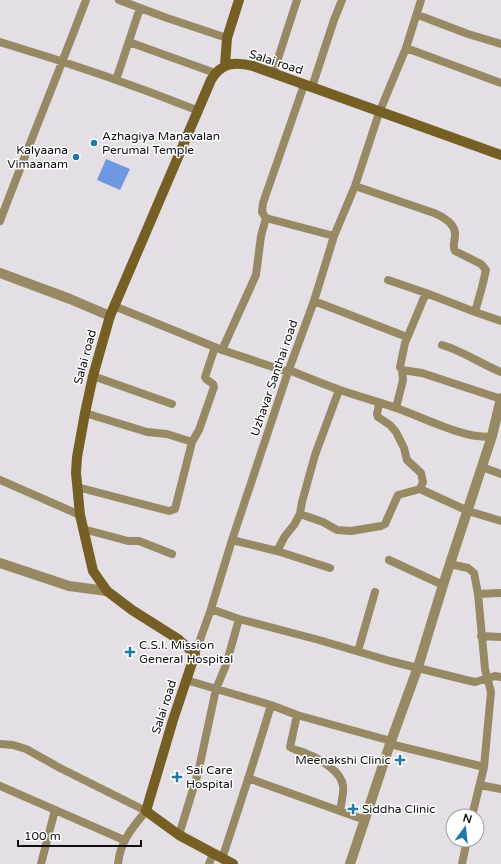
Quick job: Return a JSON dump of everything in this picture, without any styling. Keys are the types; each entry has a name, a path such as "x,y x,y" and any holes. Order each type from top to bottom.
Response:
{"main road":[{"path":"225,65 227,38 239,0"},
{"name":"Salai road","path":"146,811 195,654 178,639 132,610 107,591 93,571 80,515 77,487 77,457 84,413 110,316 215,73 225,65 245,64 501,155"},
{"path":"146,811 179,835 233,864"}],"street":[{"path":"0,221 28,144 63,61 86,0"},
{"path":"118,0 227,38"},
{"path":"273,74 297,0"},
{"path":"334,236 266,218 262,212 263,203 342,0"},
{"name":"Uzhavar Santhai road","path":"195,654 289,371 314,302 334,236 355,186 379,112 406,48 418,14 421,0"},
{"path":"116,80 140,8"},
{"path":"418,14 468,34 501,44"},
{"path":"0,42 63,61 198,111"},
{"path":"129,42 215,73"},
{"path":"406,48 501,83"},
{"path":"355,186 434,212 442,216 450,223 455,231 455,251 481,264 486,270 475,312"},
{"path":"77,487 169,511 175,508 192,442 199,430 214,387 213,384 205,377 256,275 260,236 266,218"},
{"path":"0,273 70,299 110,316"},
{"path":"388,280 501,321"},
{"path":"396,408 403,380 402,370 400,367 407,338 426,294"},
{"path":"314,302 407,338"},
{"path":"114,306 219,348 289,371 379,404 396,408 470,434 487,437 492,436"},
{"path":"442,345 454,349 501,372"},
{"path":"350,864 418,667 443,585 492,436 501,399 422,373 402,370"},
{"path":"93,376 172,404"},
{"path":"277,551 300,514 315,455 339,390"},
{"path":"379,404 377,414 378,417 390,425 396,432 404,448 407,460 421,473 423,482 420,489"},
{"path":"84,413 147,432 167,434 192,442"},
{"path":"482,467 501,474"},
{"path":"0,480 80,515"},
{"path":"300,514 323,522 337,530 351,531 381,526 385,524 398,495 420,489 468,511 501,521"},
{"path":"83,529 128,541 139,541 172,554"},
{"path":"232,540 277,551 330,568"},
{"path":"389,560 443,585"},
{"path":"0,563 69,586 107,591"},
{"path":"450,564 472,570 474,572 478,594 481,636 491,692 484,767 474,808"},
{"path":"358,651 375,592"},
{"path":"478,594 501,592"},
{"path":"211,609 239,619 390,661 476,682 495,676 501,677"},
{"path":"179,835 198,773 216,689 226,665 239,619"},
{"path":"481,636 501,637"},
{"path":"186,680 271,705 298,715 484,767"},
{"path":"222,859 248,778 255,761 271,705"},
{"path":"298,715 290,747 308,754 329,766 338,775 343,784 340,811"},
{"path":"0,744 13,745 26,749 60,768 146,811 124,840 119,854 118,864"},
{"path":"248,778 365,820"},
{"path":"480,785 501,789"},
{"path":"0,786 124,840"},
{"path":"41,864 55,810"},
{"path":"462,864 465,848"},
{"path":"209,864 213,854"}],"water":[{"path":"106,159 130,169 120,190 97,180"}],"place":[{"name":"Azhagiya Manavalan Perumal Temple","path":"94,143"},
{"name":"Kalyaana Vimaanam","path":"76,157"},
{"name":"C.S.I. Mission General Hospital","path":"130,652"},
{"name":"Meenakshi Clinic","path":"400,760"},
{"name":"Sai Care Hospital","path":"177,777"},
{"name":"Siddha Clinic","path":"353,809"}]}
